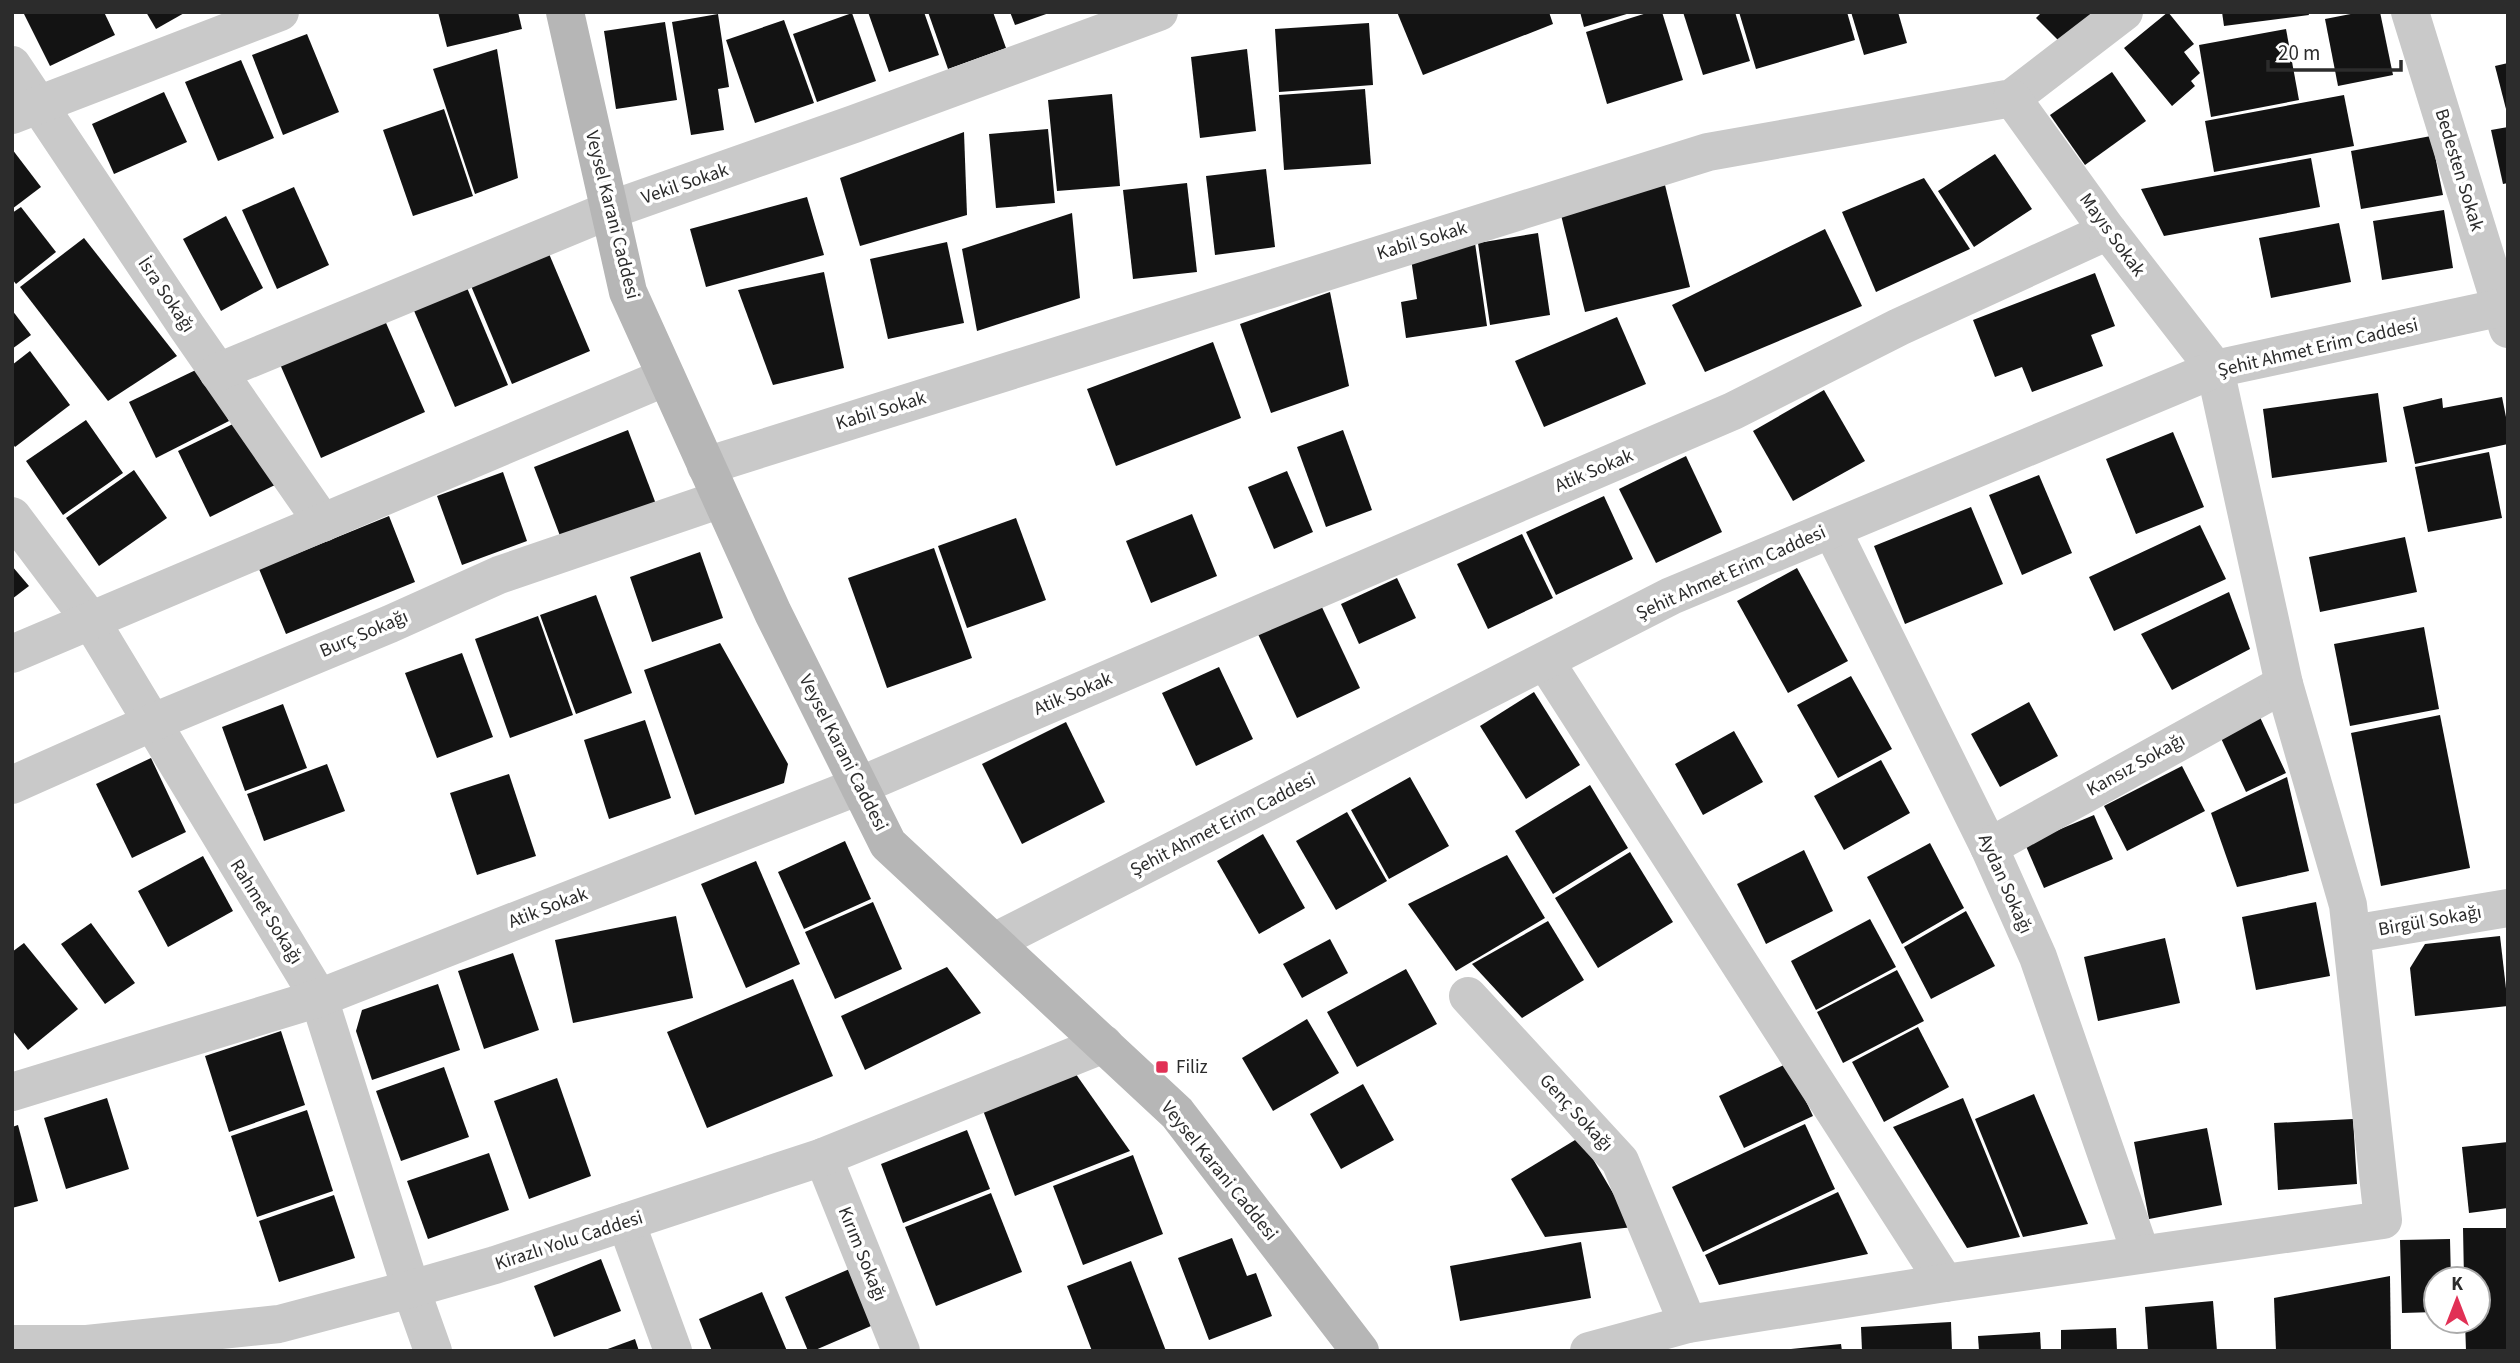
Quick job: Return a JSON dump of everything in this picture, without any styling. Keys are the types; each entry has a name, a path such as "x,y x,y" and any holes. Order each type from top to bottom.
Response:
{"main road":[{"name":"Veysel Karani Caddesi","path":"565,12 628,292 773,613 888,844 1177,1113 1360,1351"}],"street":[{"path":"25,110 280,12"},
{"name":"Vekil Sokak","path":"218,372 610,210 1159,12"},
{"name":"Kabil Sokak","path":"714,482 1707,152 2012,98 2124,12"},
{"name":"Bedesten Sokak","path":"2410,12 2506,314"},
{"name":"İsra Sokağı","path":"12,65 25,110 218,372 323,523"},
{"name":"Mayıs Sokak","path":"2012,98 2108,231 2215,369"},
{"name":"Atik Sokak","path":"12,1092 319,998 859,786 1733,411 1899,327 2108,231"},
{"name":"Şehit Ahmet Erim Caddesi","path":"994,942 1671,596 2215,369 2506,314"},
{"path":"1589,1351 1688,1324 1945,1283 2383,1220 2348,905 2284,684 2215,369"},
{"path":"12,654 666,377"},
{"name":"Burç Sokağı","path":"12,785 714,482"},
{"name":"Rahmet Sokağı","path":"12,516 91,621 319,998 433,1351"},
{"name":"Aydan Sokağı","path":"1832,530 1989,847 2038,957 2141,1254"},
{"path":"1545,661 1945,1283"},
{"name":"Kansız Sokağı","path":"1989,847 2284,684"},
{"name":"Birgül Sokağı","path":"2352,934 2508,908"},
{"name":"Genç Sokağı","path":"1468,996 1620,1161 1688,1324"},
{"name":"Kirazlı Yolu Caddesi","path":"12,1344 202,1342 411,1289 495,1265 823,1157 1104,1044"},
{"name":"Kırım Sokağı","path":"823,1157 901,1351"},
{"path":"626,1222 673,1351"}],"building":[{"path":"23,12 104,12 115,35 50,66"},
{"path":"146,12 186,12 156,29"},
{"path":"438,12 518,12 522,29 447,47"},
{"path":"868,12 924,12 939,55 889,72"},
{"path":"928,12 993,12 1006,48 948,69"},
{"path":"1010,12 1049,12 1049,13 1015,25"},
{"path":"1397,12 1549,12 1553,24 1423,75"},
{"path":"1580,12 1630,12 1630,13 1584,27"},
{"path":"1650,12 1662,12 1683,80 1607,104 1586,32"},
{"path":"1683,12 1735,12 1750,61 1703,75"},
{"path":"1739,12 1847,12 1855,40 1756,69"},
{"path":"1851,12 1898,12 1907,43 1864,55"},
{"path":"2042,12 2096,12 2062,44 2036,18"},
{"path":"2168,12 2194,44 2184,52 2200,73 2191,81 2195,86 2172,106 2124,48"},
{"path":"2222,12 2308,12 2309,15 2224,26"},
{"path":"2361,12 2380,12 2393,75 2338,86 2325,19"},
{"path":"852,13 876,81 817,102 793,34"},
{"path":"718,14 729,87 718,89 724,130 691,135 672,22"},
{"path":"784,20 814,103 755,123 726,40"},
{"path":"665,22 677,100 616,109 604,31"},
{"path":"1369,23 1373,85 1279,92 1275,29"},
{"path":"2286,29 2299,100 2211,117 2199,45"},
{"path":"307,34 339,112 283,135 252,55"},
{"path":"497,49 518,178 475,194 433,69"},
{"path":"1247,49 1256,131 1200,138 1191,57"},
{"path":"241,60 274,138 218,161 185,82"},
{"path":"2508,63 2508,113 2507,113 2495,66"},
{"path":"2112,72 2146,121 2085,165 2050,115"},
{"path":"1365,89 1371,164 1284,170 1279,95"},
{"path":"164,92 187,142 114,174 92,124"},
{"path":"1112,94 1120,186 1057,191 1048,100"},
{"path":"2344,95 2354,146 2214,172 2205,121"},
{"path":"444,109 473,196 413,216 383,130"},
{"path":"2508,127 2508,183 2503,184 2491,130"},
{"path":"1048,129 1055,203 996,208 989,134"},
{"path":"964,132 967,215 860,246 840,178"},
{"path":"2431,136 2443,195 2361,209 2351,151"},
{"path":"12,149 41,187 12,209"},
{"path":"1995,154 2032,209 1974,247 1938,191"},
{"path":"2311,158 2320,207 2164,236 2141,189"},
{"path":"1266,169 1275,247 1215,255 1206,176"},
{"path":"1924,178 1970,249 1876,292 1842,212"},
{"path":"1187,183 1197,272 1133,279 1123,190"},
{"path":"1665,185 1690,287 1585,312 1560,211"},
{"path":"294,187 329,265 277,289 242,210"},
{"path":"807,197 824,255 706,287 690,229"},
{"path":"21,207 56,252 16,284 12,279 12,213"},
{"path":"2444,210 2453,268 2382,280 2373,221"},
{"path":"1072,213 1080,298 977,331 962,249"},
{"path":"226,216 263,288 221,311 183,239"},
{"path":"2339,223 2351,282 2271,298 2259,238"},
{"path":"1825,229 1862,306 1705,372 1672,305"},
{"path":"1538,233 1550,315 1490,325 1478,243"},
{"path":"84,238 177,356 108,401 20,287"},
{"path":"947,242 964,323 888,339 870,259"},
{"path":"1475,243 1487,326 1406,338 1401,302 1417,299 1410,252"},
{"path":"547,249 590,351 512,384 469,281"},
{"path":"824,272 844,368 773,385 738,290"},
{"path":"2095,273 2115,326 2091,335 2103,366 2032,392 2022,367 1995,377 1973,320"},
{"path":"465,283 508,385 455,407 412,306"},
{"path":"1330,292 1349,386 1271,413 1240,324"},
{"path":"12,310 31,335 12,349"},
{"path":"383,316 425,412 321,458 279,362"},
{"path":"1617,317 1646,384 1544,427 1515,361"},
{"path":"1213,342 1241,418 1116,466 1087,389"},
{"path":"30,351 70,405 15,447 12,443 12,365"},
{"path":"202,367 229,421 156,458 129,402"},
{"path":"1824,390 1865,461 1793,501 1753,431"},
{"path":"2378,393 2387,462 2272,478 2263,409"},
{"path":"2502,397 2508,427 2508,444 2415,464 2403,407 2442,398 2443,408"},
{"path":"243,419 275,485 210,517 178,451"},
{"path":"86,420 123,473 63,515 26,461"},
{"path":"628,430 659,512 565,549 534,467"},
{"path":"1343,430 1372,510 1326,527 1297,447"},
{"path":"2173,432 2204,507 2136,534 2106,459"},
{"path":"2489,452 2502,518 2428,532 2415,467"},
{"path":"1686,456 1722,532 1656,563 1619,489"},
{"path":"134,470 167,518 99,566 66,518"},
{"path":"1287,471 1313,532 1274,549 1248,487"},
{"path":"503,472 527,541 462,565 437,496"},
{"path":"2039,475 2072,553 2022,575 1989,495"},
{"path":"1604,496 1633,559 1556,595 1526,532"},
{"path":"1971,507 2003,584 1905,624 1874,546"},
{"path":"1192,514 1217,576 1151,603 1126,541"},
{"path":"389,516 415,582 286,634 259,569"},
{"path":"1016,518 1046,600 967,628 938,546"},
{"path":"2200,525 2226,579 2114,631 2089,577"},
{"path":"1522,534 1553,598 1488,629 1457,564"},
{"path":"2405,537 2417,592 2320,612 2309,557"},
{"path":"934,548 972,658 887,688 848,578"},
{"path":"700,552 723,618 652,642 630,577"},
{"path":"12,566 29,586 12,599"},
{"path":"1797,568 1848,661 1788,693 1737,601"},
{"path":"1397,578 1416,618 1359,644 1341,604"},
{"path":"2229,592 2250,649 2172,690 2141,634"},
{"path":"596,595 632,693 576,714 540,615"},
{"path":"1320,603 1360,688 1297,718 1257,632"},
{"path":"538,616 573,715 510,738 475,639"},
{"path":"2424,627 2439,709 2350,726 2334,644"},
{"path":"720,643 788,764 784,783 695,815 644,670"},
{"path":"462,653 493,737 437,758 405,673"},
{"path":"1219,667 1253,739 1196,766 1162,693"},
{"path":"1851,676 1892,749 1838,778 1797,705"},
{"path":"1534,692 1580,765 1526,799 1480,726"},
{"path":"2029,702 2058,756 2000,787 1971,734"},
{"path":"283,704 307,768 245,791 222,727"},
{"path":"2259,715 2286,773 2246,792 2219,734"},
{"path":"2440,715 2470,868 2381,886 2351,733"},
{"path":"645,720 671,798 609,819 584,740"},
{"path":"1066,722 1105,802 1022,844 982,764"},
{"path":"1734,731 1763,782 1703,815 1675,764"},
{"path":"151,758 186,832 132,858 96,784"},
{"path":"1881,760 1910,813 1844,850 1814,796"},
{"path":"327,764 345,811 264,841 247,794"},
{"path":"2182,766 2205,811 2127,851 2104,806"},
{"path":"509,774 536,856 477,875 450,793"},
{"path":"1410,777 1449,846 1389,879 1351,810"},
{"path":"2287,777 2309,871 2237,887 2211,813"},
{"path":"1590,785 1628,848 1553,894 1515,831"},
{"path":"1347,812 1387,881 1336,910 1296,841"},
{"path":"2094,815 2113,859 2044,888 2025,844"},
{"path":"1263,834 1305,908 1259,934 1217,861"},
{"path":"845,841 871,899 804,929 778,872"},
{"path":"1930,843 1964,908 1902,944 1867,877"},
{"path":"1804,850 1833,911 1766,944 1737,884"},
{"path":"1630,852 1673,922 1598,968 1555,898"},
{"path":"1507,855 1545,918 1456,971 1408,904"},
{"path":"203,856 233,911 168,947 138,891"},
{"path":"756,861 800,964 746,988 701,884"},
{"path":"873,902 902,969 835,999 805,932"},
{"path":"2316,902 2330,976 2256,990 2242,917"},
{"path":"1966,911 1995,966 1931,999 1904,947"},
{"path":"676,916 693,998 573,1023 555,940"},
{"path":"1870,919 1896,967 1816,1010 1791,961"},
{"path":"1548,921 1584,980 1522,1018 1472,964"},
{"path":"91,923 135,983 105,1004 61,944"},
{"path":"2500,936 2508,1006 2415,1016 2410,968 2425,944"},
{"path":"2165,938 2180,1003 2098,1021 2084,957"},
{"path":"1330,939 1348,973 1302,998 1283,964"},
{"path":"24,943 78,1009 28,1050 12,1030 12,952"},
{"path":"513,953 539,1030 484,1049 458,971"},
{"path":"947,967 981,1013 865,1070 841,1016"},
{"path":"1406,969 1437,1024 1357,1067 1327,1012"},
{"path":"1897,970 1924,1021 1843,1063 1817,1012"},
{"path":"793,979 833,1076 707,1128 667,1032"},
{"path":"438,984 460,1050 372,1080 356,1031 362,1010"},
{"path":"1307,1019 1339,1073 1273,1111 1242,1058"},
{"path":"1918,1027 1949,1087 1884,1122 1852,1062"},
{"path":"281,1031 305,1105 229,1132 205,1056"},
{"path":"1788,1063 1813,1116 1744,1148 1719,1096"},
{"path":"444,1067 469,1137 401,1161 376,1091"},
{"path":"1073,1070 1130,1151 1015,1196 981,1105"},
{"path":"557,1078 591,1176 529,1199 494,1101"},
{"path":"1363,1084 1394,1140 1341,1169 1310,1114"},
{"path":"2034,1094 2088,1224 2023,1237 1975,1119"},
{"path":"107,1098 129,1169 66,1189 44,1118"},
{"path":"1963,1098 2020,1237 1967,1248 1893,1127"},
{"path":"307,1110 333,1191 257,1217 231,1136"},
{"path":"2353,1119 2357,1184 2278,1190 2274,1123"},
{"path":"1805,1124 1835,1189 1703,1252 1672,1187"},
{"path":"18,1125 38,1201 12,1208 12,1127"},
{"path":"2207,1128 2222,1205 2149,1219 2134,1142"},
{"path":"967,1130 990,1189 903,1223 881,1164"},
{"path":"1580,1137 1633,1227 1545,1237 1511,1179"},
{"path":"2508,1142 2508,1208 2469,1213 2462,1147"},
{"path":"489,1153 509,1210 428,1239 407,1181"},
{"path":"1133,1155 1163,1234 1083,1265 1053,1186"},
{"path":"1838,1192 1868,1254 1719,1285 1705,1255"},
{"path":"991,1193 1022,1272 936,1306 905,1227"},
{"path":"334,1195 355,1258 279,1282 259,1221"},
{"path":"2463,1228 2508,1228 2508,1351 2466,1351 2465,1335 2492,1335 2492,1265 2464,1265"},
{"path":"1232,1238 1247,1276 1256,1273 1272,1316 1209,1340 1178,1258"},
{"path":"2450,1239 2451,1265 2422,1265 2422,1312 2402,1313 2400,1240"},
{"path":"1581,1242 1591,1298 1460,1321 1450,1266"},
{"path":"601,1259 621,1311 554,1337 534,1286"},
{"path":"1131,1261 1166,1351 1092,1351 1067,1286"},
{"path":"854,1267 878,1323 808,1351 785,1297"},
{"path":"2390,1276 2391,1351 2276,1351 2274,1298"},
{"path":"762,1292 787,1351 712,1351 699,1319"},
{"path":"2213,1301 2217,1351 2148,1351 2145,1307"},
{"path":"1951,1322 1952,1351 1862,1351 1861,1327"},
{"path":"2116,1328 2117,1351 2061,1351 2061,1330"},
{"path":"2040,1332 2041,1351 1979,1351 1978,1336"},
{"path":"635,1339 639,1351 605,1351 605,1350"},
{"path":"1841,1344 1842,1351 1791,1351 1791,1349"}],"place":[{"name":"Filiz","path":"1162,1067"}]}
